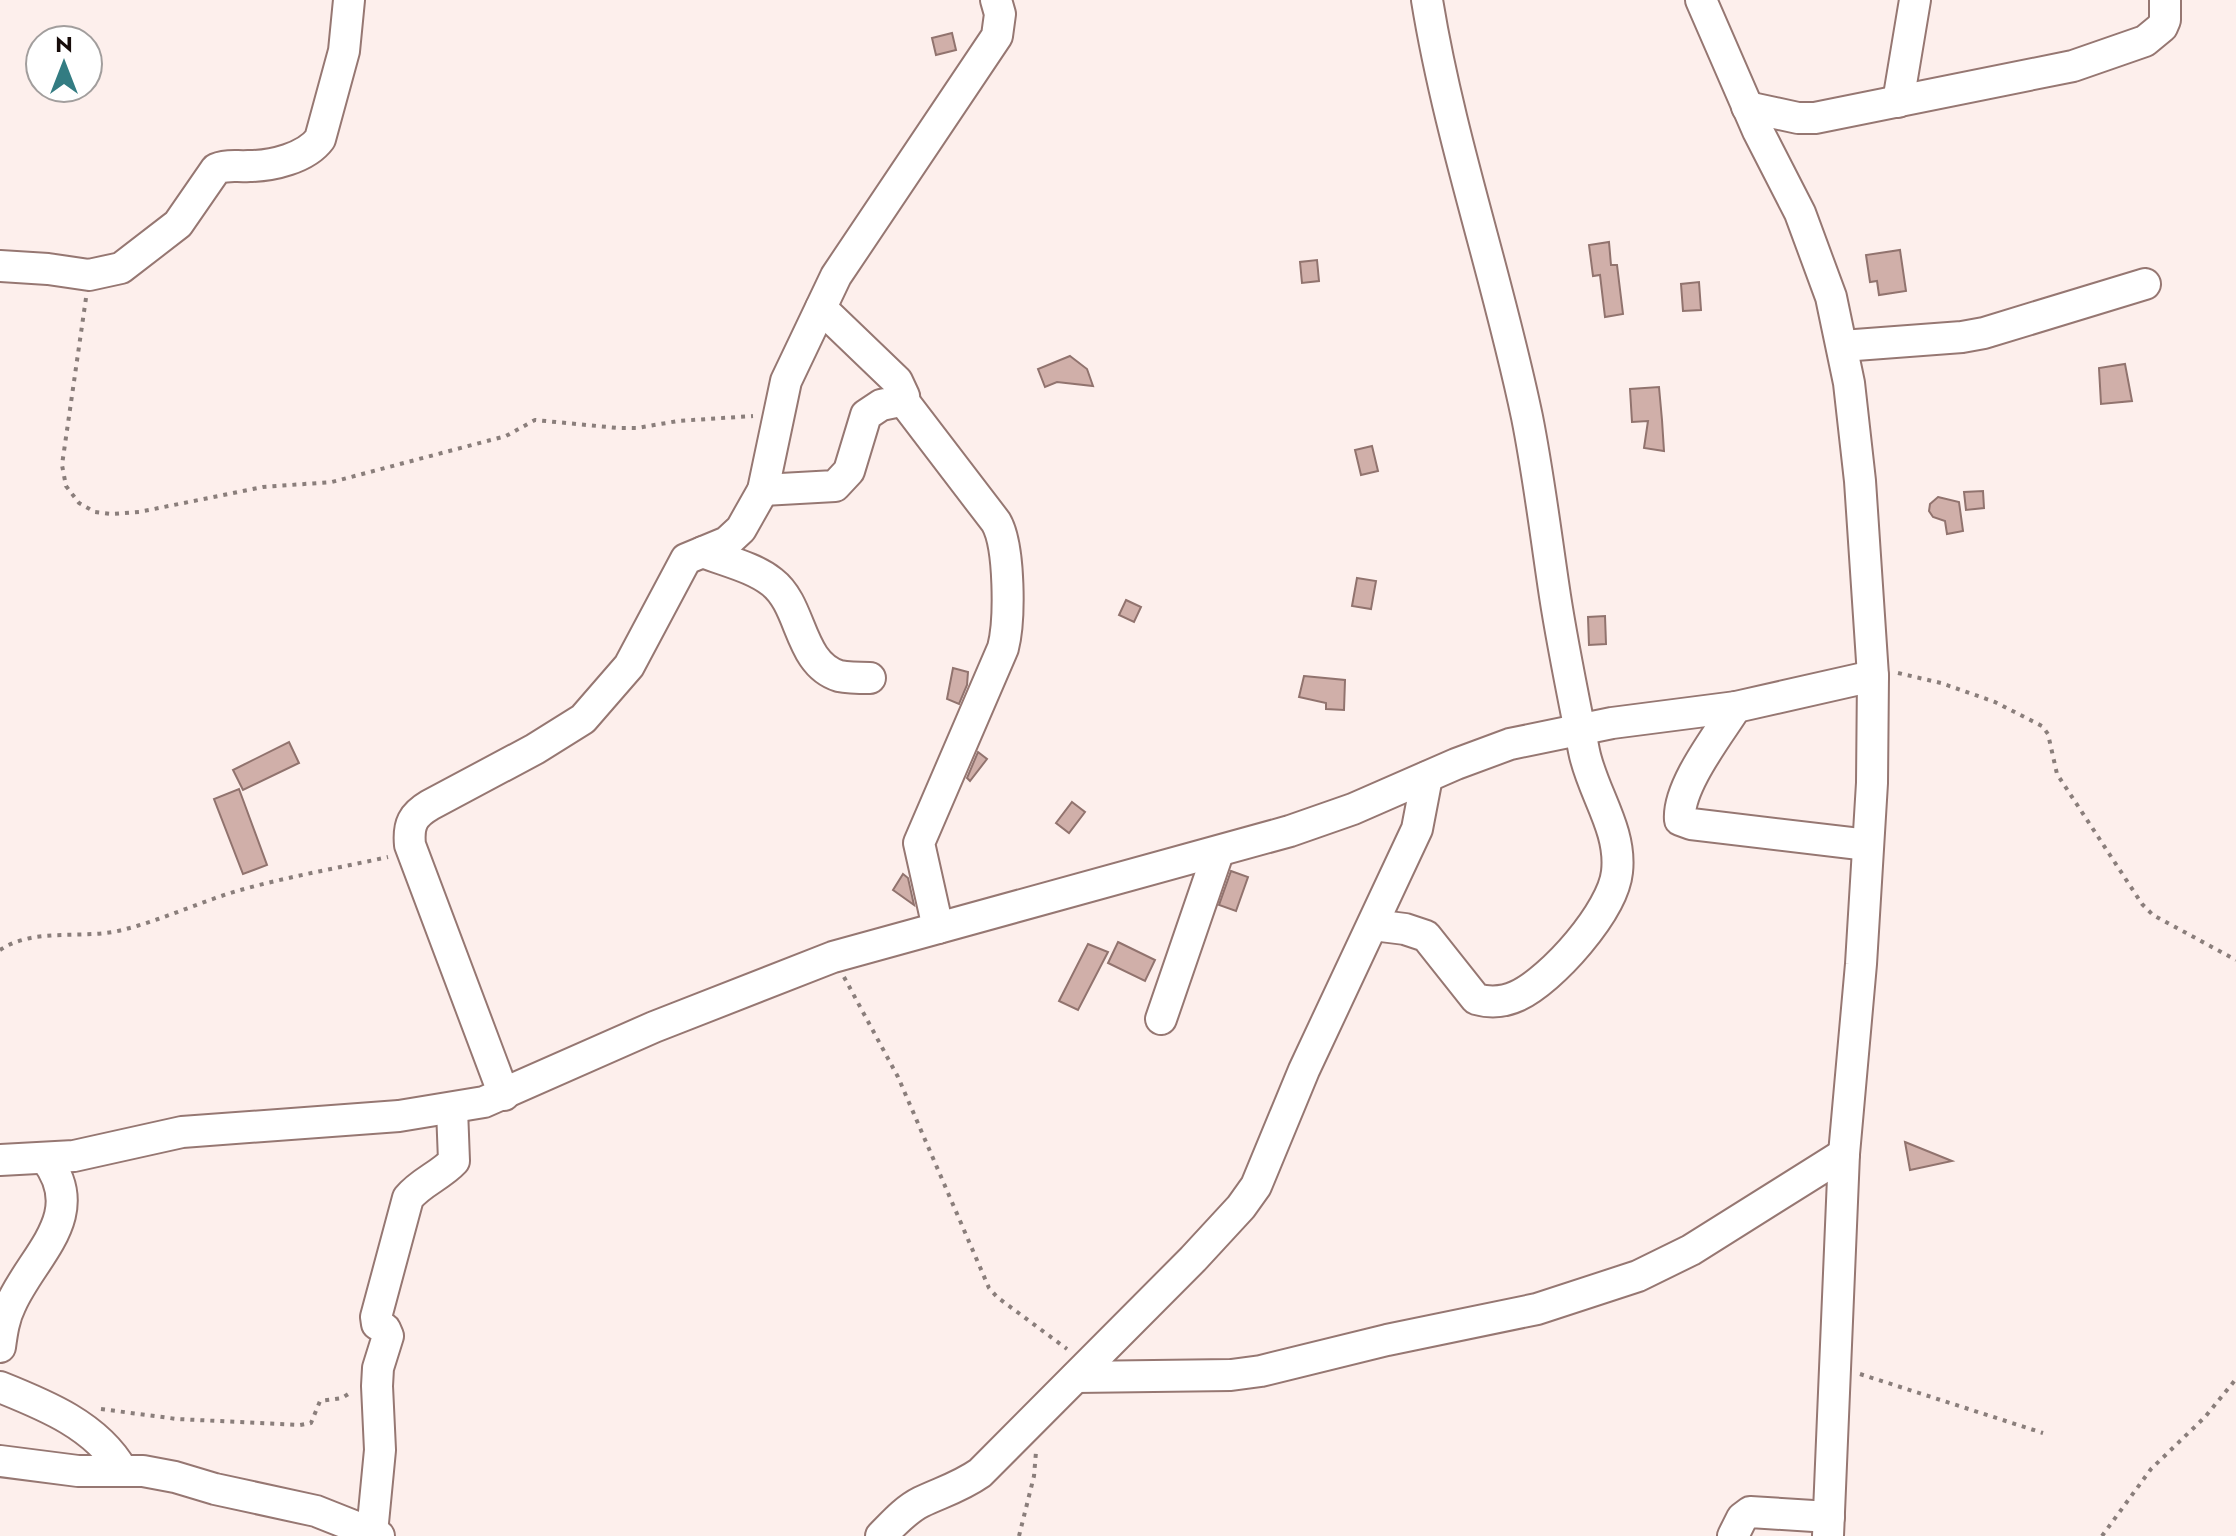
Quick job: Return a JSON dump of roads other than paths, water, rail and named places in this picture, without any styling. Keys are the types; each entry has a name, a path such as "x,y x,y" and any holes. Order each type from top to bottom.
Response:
{"street":[{"path":"0,266 89,275 121,268 178,224 216,169 232,165 262,165 314,148 320,139 344,51 349,0"},
{"path":"504,1095 412,851 408,831 418,812 583,719 629,666 682,565 691,556 720,546 741,529 763,490 786,381 821,308 857,243 997,36 1000,14 996,0"},
{"path":"1373,925 1405,929 1426,936 1476,999 1502,1001 1532,989 1566,956 1599,916 1612,892 1617,872 1617,849 1611,826 1589,771 1556,601 1526,416 1454,131 1427,0"},
{"path":"1701,0 1747,107 1800,213 1831,297 1842,346 1860,481 1873,671 1868,845 1844,1154 1828,1526 1750,1512 1742,1518 1733,1536"},
{"path":"1898,102 1915,0"},
{"path":"1747,107 1798,118 1815,118 2073,66 2145,41 2162,27 2165,0"},
{"path":"1842,346 1984,333 2145,284"},
{"path":"821,308 897,381 902,388 902,399 996,522 1005,541 1007,621 1003,648 919,843 938,928"},
{"path":"763,490 835,486 849,471 866,415 873,408 902,399"},
{"path":"703,552 772,582 790,606 811,652 820,664 843,677 870,678"},
{"path":"0,1160 74,1156 182,1132 399,1116 452,1109 504,1095 654,1027 833,957 1218,853 1353,809 1510,744 1581,729 1736,707 1873,671"},
{"path":"1736,707 1694,771 1680,811 1680,820 1691,824 1868,845"},
{"path":"881,1536 923,1501 940,1496 980,1473 1241,1207 1256,1186 1304,1070 1417,829 1427,777"},
{"path":"1161,1019 1218,853"},
{"path":"0,1461 78,1471 122,1470 175,1477 316,1511 375,1534 380,1450 376,1400 378,1368 388,1336 377,1324 376,1317 408,1198 417,1187 454,1161 452,1109"},
{"path":"1082,1371 1202,1376 1261,1371 1387,1340 1537,1309 1638,1276 1691,1250 1844,1154"},
{"path":"0,1347 2,1328 11,1303 45,1248 62,1211 61,1189 54,1169 46,1159"},
{"path":"0,1387 43,1405 100,1440 122,1470"}]}
